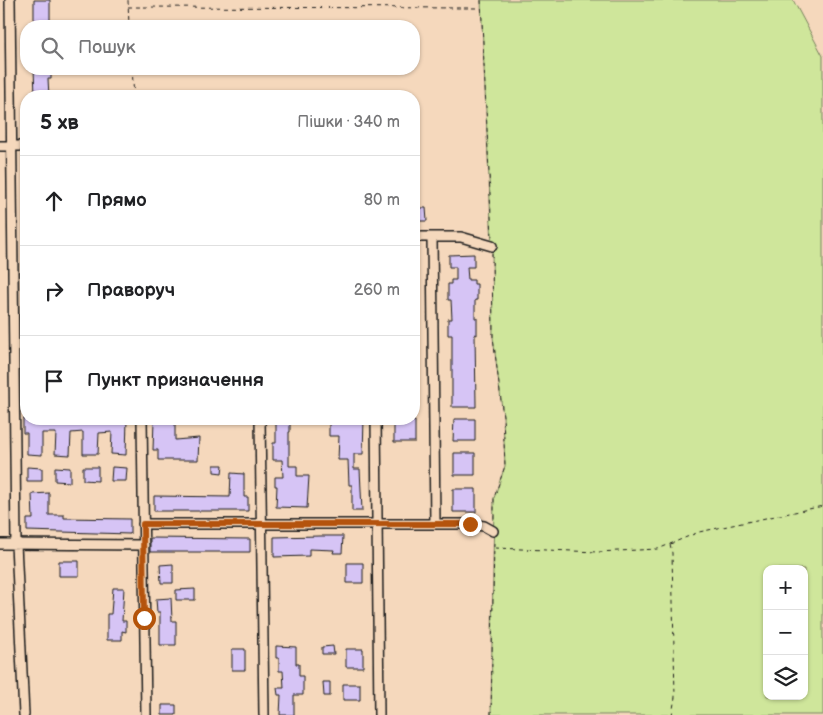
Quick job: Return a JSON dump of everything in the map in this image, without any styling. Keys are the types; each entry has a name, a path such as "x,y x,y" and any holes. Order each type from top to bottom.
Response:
{"street":[{"path":"10,0 16,544 24,715"},
{"path":"0,146 20,146"},
{"path":"420,237 461,237 492,246"},
{"path":"432,237 434,524"},
{"path":"142,425 146,715"},
{"path":"260,425 264,715"},
{"path":"376,425 379,715"},
{"path":"143,524 470,524 484,526 493,531"},
{"path":"0,544 144,545"}],"path":[{"path":"128,0 129,20"},
{"path":"481,0 492,246 492,337 503,416 505,466 494,498 491,715"},
{"path":"128,8 481,8"},
{"path":"132,75 134,90"},
{"path":"494,548 598,552 658,549 699,532 823,506"},
{"path":"670,544 672,553 675,697 672,715"}],"green space":[{"path":"481,0 793,0 823,56 823,715 491,715 494,498 505,466 503,416 493,337 492,246"}],"building":[{"path":"34,0 50,0 50,20 34,20"},
{"path":"34,75 51,75 51,79 48,79 49,90 35,90"},
{"path":"420,208 426,208 427,221 420,221"},
{"path":"474,254 474,267 467,267 468,280 474,280 474,284 477,284 477,300 475,300 475,318 477,318 477,335 475,334 476,407 452,407 452,335 448,335 448,319 452,319 451,300 448,300 448,284 451,284 451,280 456,280 456,267 449,267 449,255"},
{"path":"454,419 475,419 475,441 453,441"},
{"path":"23,425 127,425 126,455 111,454 112,432 99,433 98,454 83,454 83,432 71,433 70,455 55,454 56,433 42,433 42,455 27,454 27,433 23,433"},
{"path":"154,425 175,425 175,440 199,438 198,460 158,460 158,450 153,450"},
{"path":"276,425 290,425 289,466 297,466 297,476 309,476 307,508 276,507 277,486 275,486 275,477 283,477 282,460 273,460 273,443 276,443"},
{"path":"329,425 364,425 363,454 354,454 354,469 360,469 362,511 352,511 352,485 349,485 348,460 338,460 339,436 329,436"},
{"path":"394,425 415,425 415,442 394,442"},
{"path":"454,453 475,453 475,475 454,475"},
{"path":"214,465 223,465 222,473 214,472"},
{"path":"27,467 42,468 42,481 27,481"},
{"path":"55,467 70,468 70,482 55,481"},
{"path":"83,467 98,467 98,481 83,480"},
{"path":"112,467 127,468 126,481 111,481"},
{"path":"231,473 244,474 244,497 248,497 248,511 154,511 154,496 230,497"},
{"path":"453,489 476,489 476,512 453,512"},
{"path":"49,493 49,515 64,515 64,518 130,519 130,534 27,531 27,519 33,519 32,494"},
{"path":"343,536 342,553 333,553 334,550 309,549 309,556 274,557 274,537"},
{"path":"150,538 250,539 250,552 150,552"},
{"path":"59,561 79,561 79,576 59,576"},
{"path":"347,563 363,563 363,583 347,583"},
{"path":"173,564 173,583 161,583 160,565"},
{"path":"113,588 124,588 122,621 126,621 126,632 122,631 122,640 107,640 107,614 111,614"},
{"path":"195,589 195,600 176,600 176,590"},
{"path":"171,598 172,621 176,621 176,645 160,645 160,612 157,612 156,599"},
{"path":"276,646 296,647 296,664 299,664 299,676 303,676 303,695 294,695 294,715 280,715 281,695 278,695 277,688 284,688 283,671 279,671 279,658 276,658"},
{"path":"333,646 334,654 322,654 322,647"},
{"path":"232,649 245,649 245,670 232,670"},
{"path":"346,649 363,649 363,667 346,667"},
{"path":"323,682 330,682 330,696 324,696"},
{"path":"343,684 360,684 360,700 343,700"},
{"path":"162,705 176,705 176,715 162,715"}],"route":[{"path":"144,618 143,524 470,524"}]}
